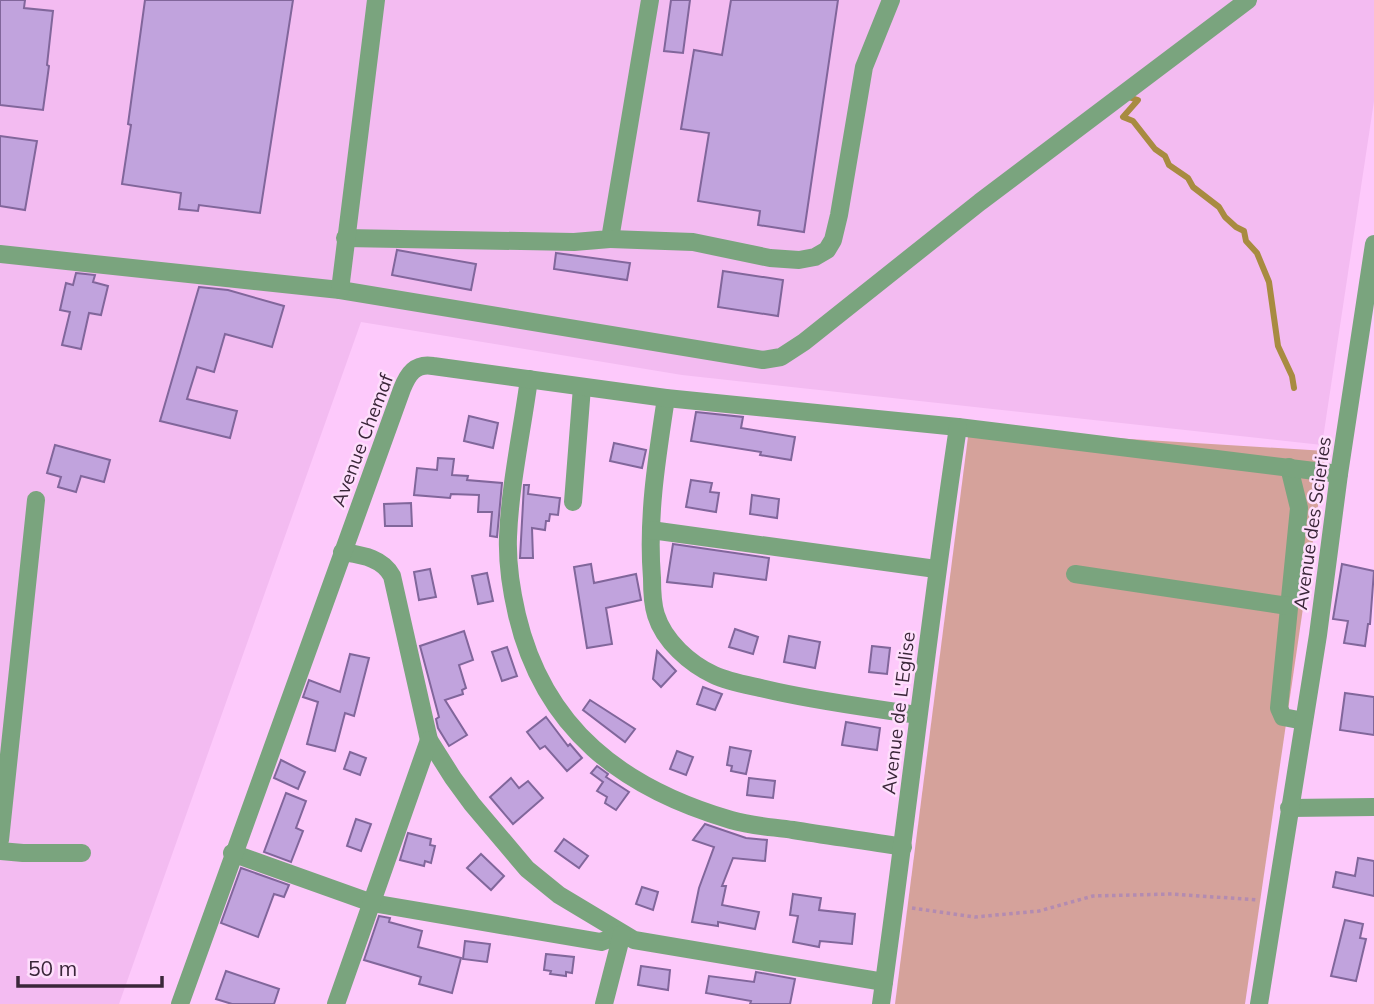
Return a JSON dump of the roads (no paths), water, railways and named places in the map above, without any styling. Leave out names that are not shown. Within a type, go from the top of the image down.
[{"type":"street","points":[[341,290],[345,238],[376,0]]},
{"type":"street","points":[[610,239],[650,0]]},
{"type":"street","points":[[345,238],[693,242],[770,258],[799,260],[816,257],[827,250],[833,240],[864,67],[891,0]]},
{"type":"street","points":[[0,254],[341,290],[763,360],[781,357],[804,342],[980,202],[1248,0]]},
{"type":"street","name":"Avenue des Scieries","points":[[1259,1004],[1318,635],[1339,474],[1367,336],[1374,244]]},
{"type":"street","name":"Avenue Chemaf","points":[[180,1004],[342,552],[402,389],[413,369],[426,365],[666,398],[958,427],[1339,474]]},
{"type":"street","points":[[529,379],[508,537],[509,582],[530,657],[564,719],[591,748],[620,771],[660,793],[700,810],[747,823],[903,846]]},
{"type":"street","points":[[573,502],[582,387]]},
{"type":"street","points":[[666,398],[650,530],[650,554],[655,614],[674,645],[700,668],[715,676],[788,694],[917,715]]},
{"type":"street","name":"Avenue de L'Eglise","points":[[881,1004],[896,905],[936,569],[958,427]]},
{"type":"street","points":[[1289,467],[1299,508],[1279,708],[1283,717],[1304,722]]},
{"type":"street","points":[[0,840],[36,500]]},
{"type":"street","points":[[650,530],[936,569]]},
{"type":"street","points":[[342,552],[375,560],[388,569],[392,576],[429,740],[466,796],[527,869],[559,895],[622,934],[648,944],[884,982]]},
{"type":"street","points":[[1075,574],[1289,606]]},
{"type":"street","points":[[336,1004],[429,740]]},
{"type":"street","points":[[1289,808],[1374,807]]},
{"type":"street","points":[[0,851],[82,853]]},
{"type":"street","points":[[232,853],[372,903],[601,942],[622,934]]},
{"type":"street","points":[[604,1004],[622,934]]},
{"type":"waterway","points":[[1128,97],[1138,100],[1123,117],[1133,121],[1155,149],[1165,156],[1169,165],[1188,178],[1193,187],[1219,207],[1236,227],[1244,231],[1246,241],[1257,253],[1269,282],[1278,346],[1292,376],[1294,388]]}]
